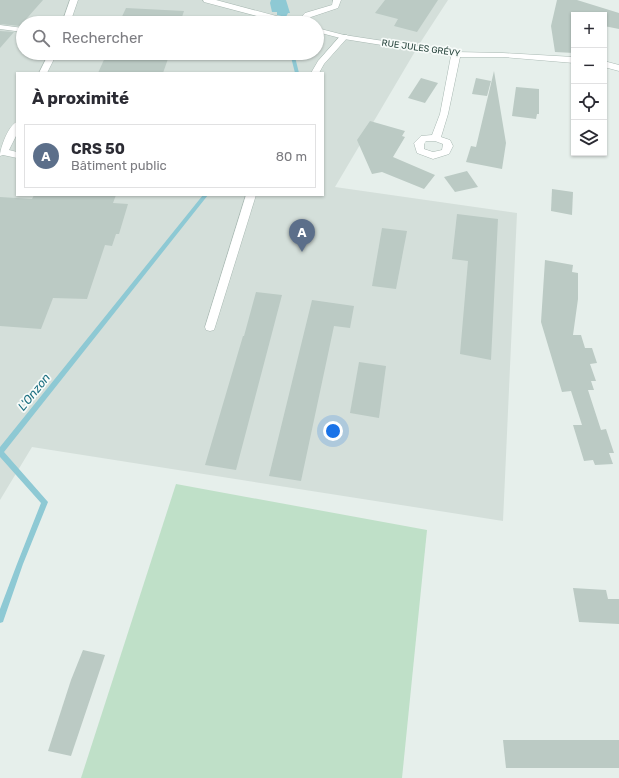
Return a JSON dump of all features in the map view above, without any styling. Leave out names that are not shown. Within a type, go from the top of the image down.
[{"type":"street","points":[[70,16],[74,0]]},
{"type":"street","points":[[207,0],[266,16]]},
{"type":"street","points":[[0,27],[16,29]]},
{"type":"street","name":"RUE JULES GRÉVY","points":[[324,32],[344,37],[456,54],[503,55],[571,60]]},
{"type":"street","points":[[436,138],[444,114],[456,54]]},
{"type":"street","points":[[44,72],[50,60]]},
{"type":"street","points":[[607,65],[619,68]]},
{"type":"street","points":[[16,127],[2,153],[16,155]]},
{"type":"lane","points":[[307,16],[335,6],[337,0]]},
{"type":"lane","points":[[324,60],[344,37]]},
{"type":"lane","points":[[316,72],[324,60]]},
{"type":"lane","points":[[210,327],[251,196]]},
{"type":"shaded area","points":[[0,0],[448,0],[420,43],[335,187],[517,213],[503,521],[32,447],[0,500]]},
{"type":"green space","points":[[176,484],[427,530],[402,778],[81,778]]},
{"type":"water","points":[[271,0],[286,0],[290,13],[288,13],[286,16],[277,15],[277,12],[272,12],[270,3]]},
{"type":"building","points":[[0,0],[43,0],[29,16],[16,16],[16,26],[0,24]]},
{"type":"building","points":[[385,0],[438,0],[417,32],[394,26],[398,19],[375,13]]},
{"type":"building","points":[[557,0],[577,0],[619,13],[619,29],[607,27],[607,12],[571,12],[571,53],[555,52],[551,26]]},
{"type":"building","points":[[126,8],[184,11],[182,16],[122,16]]},
{"type":"building","points":[[0,31],[14,32],[0,48]]},
{"type":"building","points":[[104,60],[168,60],[163,72],[98,72]]},
{"type":"building","points":[[494,71],[506,143],[502,169],[466,162],[471,146],[476,147]]},
{"type":"building","points":[[421,78],[438,83],[425,103],[408,98]]},
{"type":"building","points":[[476,78],[491,81],[487,96],[472,94]]},
{"type":"building","points":[[516,87],[539,89],[539,114],[537,114],[536,119],[512,116]]},
{"type":"building","points":[[370,121],[405,131],[402,136],[405,137],[393,157],[435,175],[424,189],[382,172],[372,174],[357,140]]},
{"type":"building","points":[[467,171],[478,187],[455,192],[444,177]]},
{"type":"building","points":[[552,189],[573,192],[572,215],[551,211]]},
{"type":"building","points":[[34,196],[116,196],[113,203],[128,204],[119,234],[116,234],[112,246],[105,245],[87,299],[53,298],[41,329],[0,326],[0,197],[32,199]]},
{"type":"building","points":[[457,214],[498,219],[491,360],[460,354],[468,261],[452,259]]},
{"type":"building","points":[[382,228],[407,231],[396,289],[372,286]]},
{"type":"building","points":[[545,260],[573,265],[572,272],[578,273],[578,299],[573,335],[581,335],[585,348],[592,348],[597,363],[590,364],[596,381],[591,381],[594,390],[588,390],[601,430],[606,429],[614,453],[609,453],[613,464],[595,465],[593,460],[584,461],[573,425],[582,425],[571,391],[562,392],[541,322]]},
{"type":"building","points":[[256,292],[282,295],[236,470],[205,465],[244,336]]},
{"type":"building","points":[[312,300],[354,306],[350,328],[334,326],[301,481],[269,476]]},
{"type":"building","points":[[359,362],[386,366],[379,418],[350,413]]},
{"type":"building","points":[[573,588],[606,590],[608,599],[619,599],[619,624],[579,622]]},
{"type":"building","points":[[83,650],[105,655],[71,756],[48,751],[71,680]]},
{"type":"building","points":[[503,740],[619,740],[619,768],[506,768]]},
{"type":"waterway","name":"L'Onzon","points":[[294,60],[297,72]]},
{"type":"waterway","name":"L'Onzon","points":[[0,619],[45,502],[0,452],[205,196]]},
{"type":"place","name":"CRS 50","points":[[302,252]]}]
